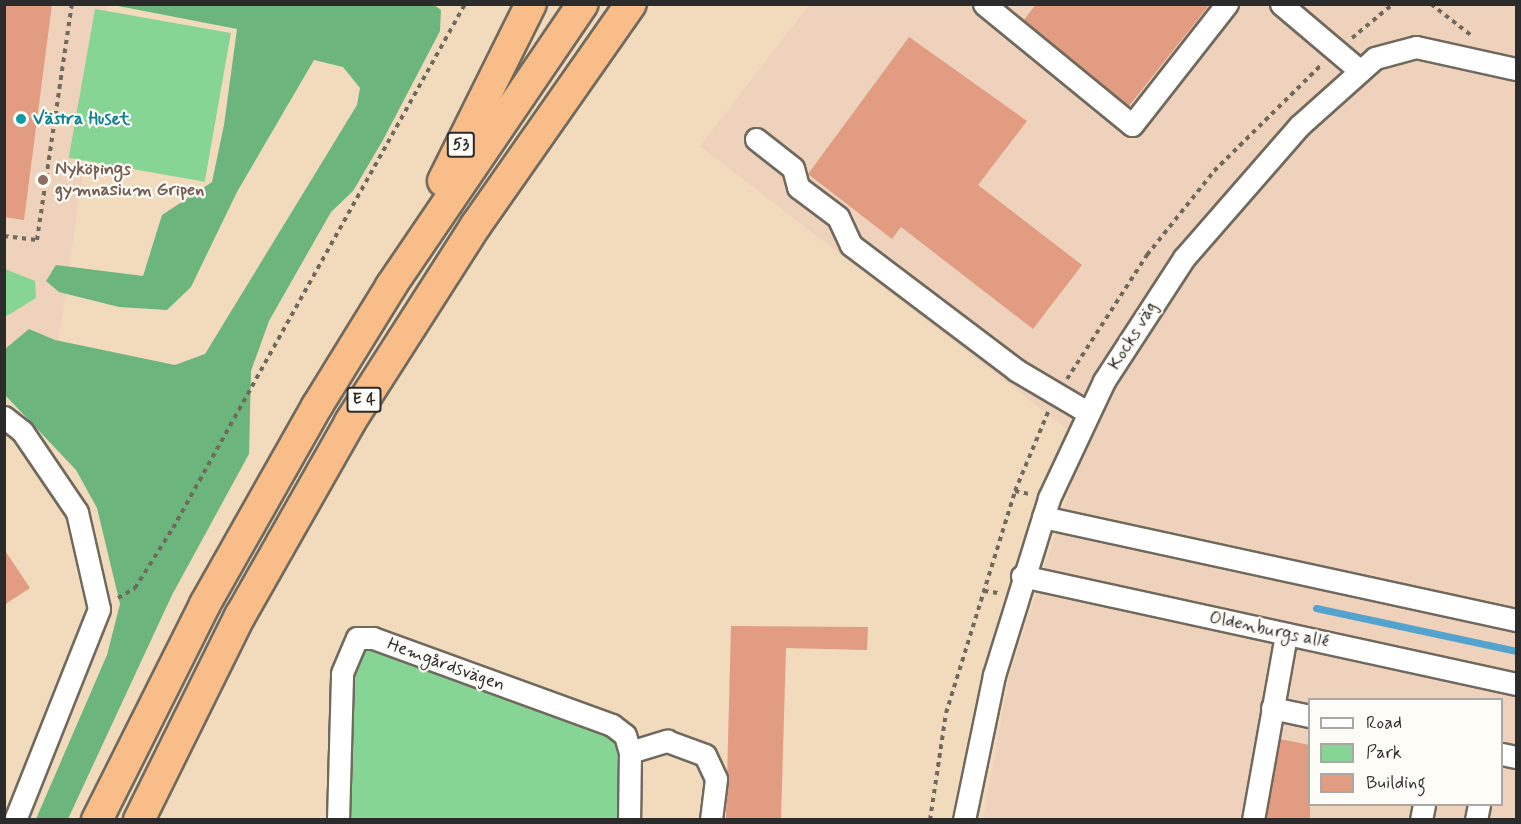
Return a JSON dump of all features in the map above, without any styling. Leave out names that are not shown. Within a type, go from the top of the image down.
[{"type":"highway","name":"53","points":[[391,286],[531,4]]},
{"type":"highway","name":"E 4","points":[[98,819],[216,584],[391,286],[583,4]]},
{"type":"highway","name":"E 4","points":[[139,819],[240,616],[345,431],[476,225],[630,4]]},
{"type":"street","points":[[984,4],[1132,125],[1227,4]]},
{"type":"street","points":[[1281,4],[1358,69]]},
{"type":"street","name":"Kocks väg","points":[[964,819],[994,675],[1043,517],[1087,412],[1184,258],[1245,185],[1358,69],[1392,51],[1416,47],[1516,69]]},
{"type":"street","points":[[756,139],[793,168],[798,187],[838,217],[851,246],[1016,370],[1087,412]]},
{"type":"street","points":[[4,417],[22,431],[77,512],[99,609],[15,819]]},
{"type":"street","points":[[1043,517],[1516,620]]},
{"type":"street","name":"Oldenburgs allé","points":[[1023,576],[1516,684]]},
{"type":"street","points":[[1253,819],[1286,634]]},
{"type":"street","name":"Hemgårdsvägen","points":[[338,819],[342,673],[357,638],[384,642],[612,725],[625,735],[630,752]]},
{"type":"street","points":[[1272,708],[1308,716]]},
{"type":"street","points":[[629,819],[630,752],[667,741],[705,755],[716,779],[711,819]]},
{"type":"path","points":[[4,236],[37,240],[72,4]]},
{"type":"path","points":[[99,609],[135,588],[173,528],[465,4]]},
{"type":"path","points":[[1431,4],[1446,22],[1484,40]]},
{"type":"shaded area","name":"Nyköpings gymnasium Gripen","points":[[5,5],[108,5],[55,363],[5,356]]},
{"type":"shaded area","points":[[809,5],[1516,5],[1516,819],[983,819],[1009,678],[1085,443],[700,146]]},
{"type":"green space","points":[[113,5],[434,5],[441,10],[440,31],[383,140],[353,191],[331,212],[269,321],[251,371],[249,454],[172,595],[68,819],[36,819],[107,655],[120,604],[97,508],[76,470],[5,395],[5,349],[29,329],[55,340],[175,365],[205,354],[357,105],[360,88],[343,67],[314,60],[237,192],[191,287],[167,310],[119,307],[59,292],[46,281],[56,265],[143,276],[162,215],[212,182],[224,125],[237,29]]},
{"type":"green space","points":[[95,9],[231,33],[205,182],[69,158]]},
{"type":"green space","points":[[5,269],[35,281],[36,298],[5,317]]},
{"type":"green space","points":[[364,641],[608,729],[623,745],[622,819],[341,820],[343,703]]},
{"type":"building","name":"Västra Huset","points":[[4,4],[52,4],[24,220],[4,217]]},
{"type":"building","points":[[1036,4],[1210,4],[1129,106],[1024,20]]},
{"type":"building","points":[[909,37],[1027,121],[978,185],[1082,265],[1033,329],[901,227],[892,239],[808,174]]},
{"type":"building","points":[[4,549],[30,588],[4,605]]},
{"type":"building","points":[[731,626],[868,627],[867,650],[786,648],[781,819],[726,819]]},
{"type":"building","points":[[1280,739],[1308,745],[1310,819],[1266,819]]},
{"type":"waterway","points":[[1316,608],[1516,651]]},
{"type":"place","name":"Västra Huset","points":[[21,119]]},
{"type":"place","name":"Nyköpings gymnasium Gripen","points":[[43,180]]}]
